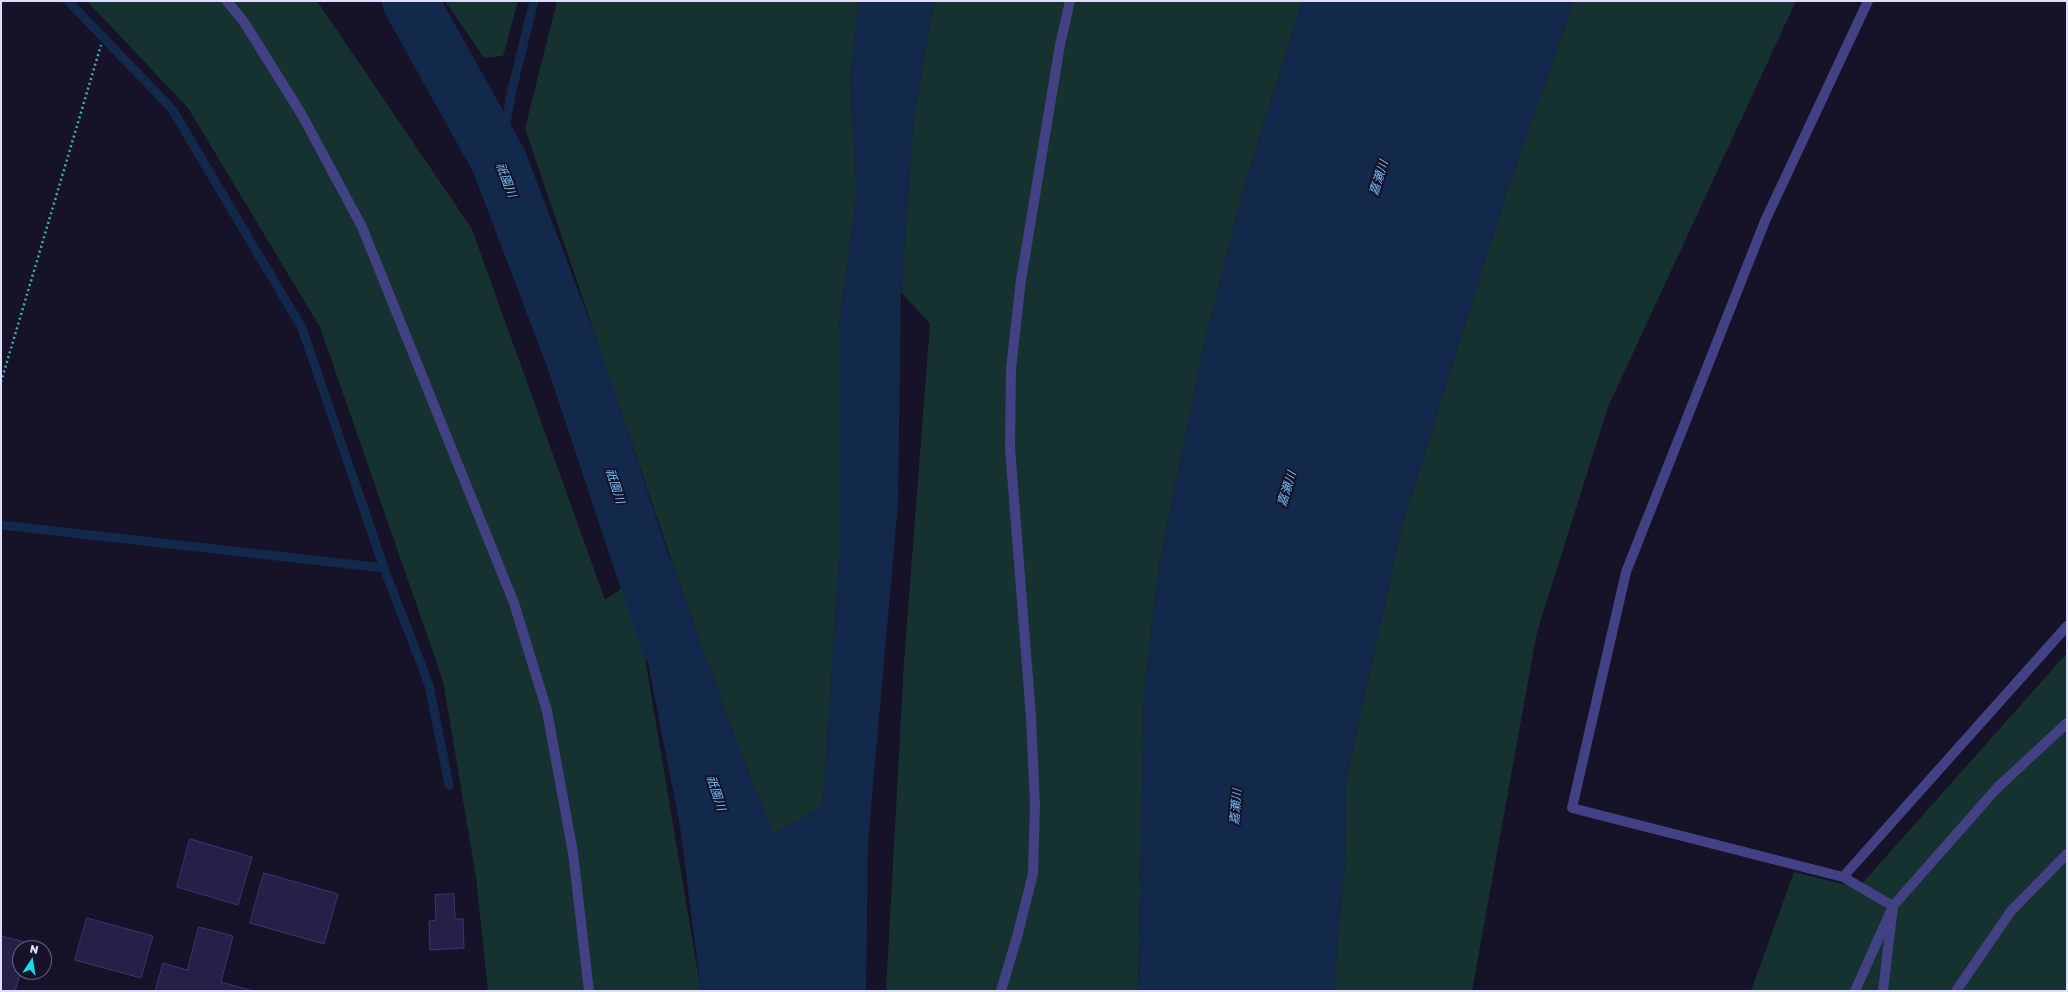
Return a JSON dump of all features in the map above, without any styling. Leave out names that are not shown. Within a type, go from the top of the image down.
[{"type":"street","points":[[227,1],[244,22],[302,115],[362,227],[514,603],[547,711],[573,853],[589,991]]},
{"type":"street","points":[[1001,991],[1033,874],[1035,805],[1031,717],[1010,448],[1011,369],[1022,272],[1060,45],[1070,1]]},
{"type":"street","points":[[1868,1],[1765,221],[1626,572],[1572,808],[1843,877],[1894,906]]},
{"type":"street","points":[[1843,877],[2067,626]]},
{"type":"street","points":[[1855,991],[1894,906],[1997,788],[2067,723]]},
{"type":"street","points":[[1956,991],[2010,911],[2067,854]]},
{"type":"street","points":[[1883,991],[1894,906]]},
{"type":"path","points":[[1,382],[101,45]]},
{"type":"green space","points":[[87,1],[317,1],[472,229],[605,600],[632,581],[701,991],[488,991],[476,877],[443,681],[320,327],[188,108]]},
{"type":"green space","points":[[445,1],[518,1],[503,56],[484,58]]},
{"type":"green space","points":[[557,1],[859,1],[850,79],[857,195],[839,324],[839,559],[823,806],[773,834],[730,725],[671,559],[525,128]]},
{"type":"green space","points":[[934,1],[1304,1],[1299,12],[1246,180],[1201,358],[1159,566],[1144,694],[1138,991],[886,991],[904,662],[930,324],[901,292],[914,115]]},
{"type":"green space","points":[[1574,1],[1796,1],[1608,407],[1537,632],[1472,991],[1333,991],[1345,863],[1346,780],[1402,525],[1506,194]]},
{"type":"green space","points":[[2067,653],[2067,991],[1751,991],[1794,872],[1858,888]]},
{"type":"water","points":[[859,1],[934,1],[914,115],[901,292],[898,504],[868,841],[866,991],[701,991],[680,826],[632,581],[671,559],[730,725],[773,834],[823,806],[839,559],[839,324],[857,195],[850,79]]},
{"type":"water","name":"嘉瀬川","points":[[1304,1],[1574,1],[1506,194],[1402,525],[1346,780],[1345,863],[1333,991],[1138,991],[1144,694],[1159,566],[1201,358],[1246,180],[1299,12]]},
{"type":"building","points":[[190,839],[252,857],[238,905],[177,887]]},
{"type":"building","points":[[264,873],[338,894],[324,944],[250,923]]},
{"type":"building","points":[[454,894],[455,919],[463,919],[464,948],[430,950],[429,921],[436,920],[435,895]]},
{"type":"building","points":[[87,918],[153,936],[141,978],[75,960]]},
{"type":"building","points":[[199,927],[233,936],[221,982],[253,991],[155,991],[163,963],[187,970]]},
{"type":"building","points":[[1,936],[17,940],[12,940],[12,980],[18,980],[15,991],[1,991]]},
{"type":"waterway","points":[[68,1],[172,109],[302,328],[384,568],[429,685],[449,785]]},
{"type":"waterway","name":"祇園川","points":[[410,1],[499,161],[573,356],[669,645]]},
{"type":"waterway","points":[[499,161],[512,90],[534,1]]},
{"type":"waterway","points":[[1,525],[384,568]]}]
